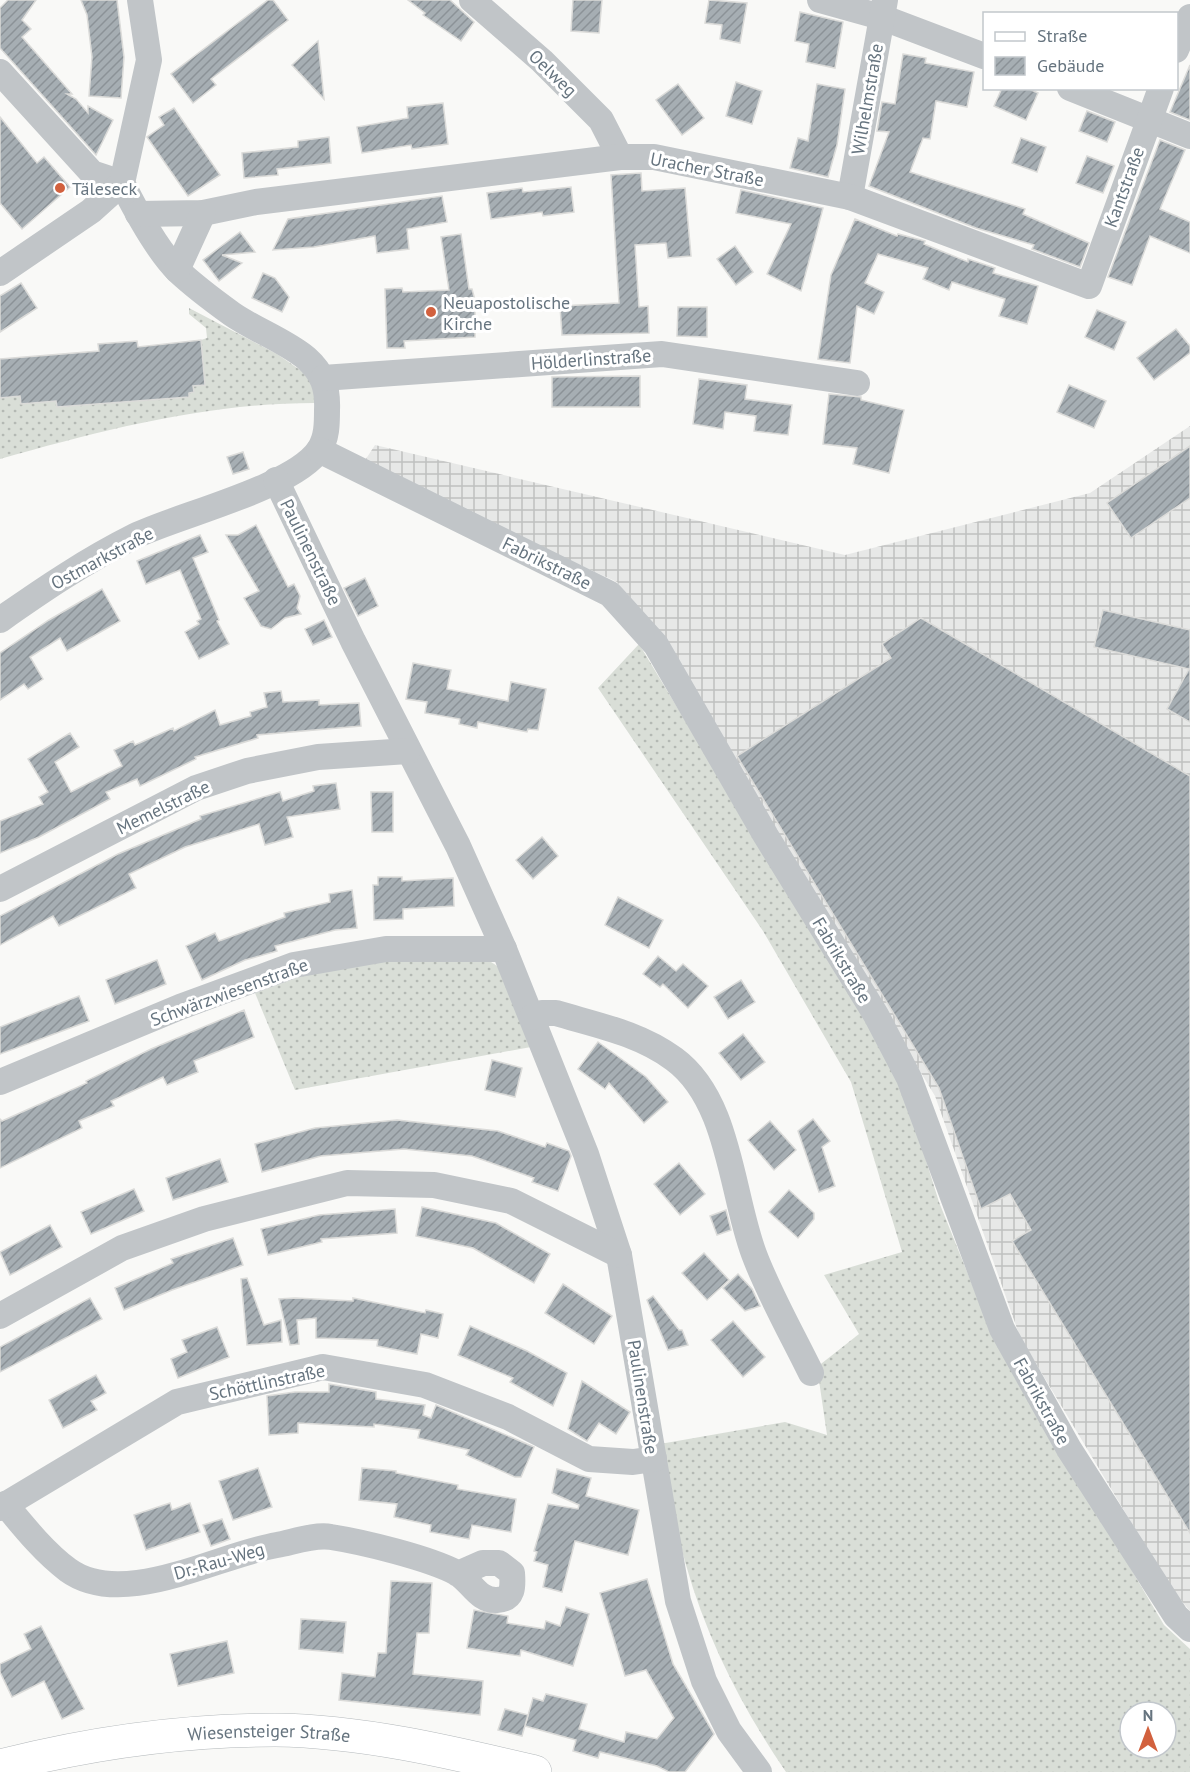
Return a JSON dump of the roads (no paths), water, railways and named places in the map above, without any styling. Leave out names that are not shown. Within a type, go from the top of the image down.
[{"type":"main road","name":"Wiesensteiger Straße","points":[[0,1766],[102,1743],[172,1734],[276,1730],[429,1747],[535,1772]]},
{"type":"street","points":[[0,273],[91,211],[122,183],[149,60],[140,0]]},
{"type":"street","name":"Oelweg","points":[[472,0],[542,61],[601,120],[620,157]]},
{"type":"street","points":[[820,0],[883,9],[983,56]]},
{"type":"street","name":"Wilhelmstraße","points":[[850,197],[883,9]]},
{"type":"street","points":[[1178,45],[1190,17]]},
{"type":"street","points":[[0,72],[92,173],[122,183],[138,214],[177,270],[232,314],[306,358],[323,378],[327,394],[326,432],[319,450]]},
{"type":"street","points":[[1075,90],[1190,136]]},
{"type":"street","name":"Kantstraße","points":[[1089,286],[1160,90]]},
{"type":"street","name":"Uracher Straße","points":[[138,214],[203,213],[256,202],[620,157],[654,157],[850,197],[1089,286]]},
{"type":"street","points":[[177,270],[203,213]]},
{"type":"street","name":"Uracher Straße","points":[[153,235],[173,229],[203,213]]},
{"type":"street","name":"Hölderlinstraße","points":[[323,378],[662,354],[857,383]]},
{"type":"street","name":"Paulinenstraße","points":[[319,450],[301,466],[276,480],[408,751],[458,846],[504,949],[586,1154],[619,1255],[678,1601],[704,1681],[729,1731],[759,1772]]},
{"type":"street","name":"Fabrikstraße","points":[[319,450],[610,594],[656,645],[766,836],[876,1015],[909,1078],[1002,1329],[1069,1449],[1176,1616],[1190,1629]]},
{"type":"street","name":"Ostmarkstraße","points":[[0,620],[61,576],[137,535],[276,480]]},
{"type":"street","name":"Memelstraße","points":[[0,889],[196,788],[246,771],[318,757],[408,751]]},
{"type":"street","name":"Schwärzwiesenstraße","points":[[0,1082],[180,1007],[294,965],[386,949],[504,949]]},
{"type":"street","points":[[532,1017],[542,1013],[556,1013],[645,1040],[676,1060],[701,1088],[715,1115],[754,1254],[811,1373]]},
{"type":"street","points":[[0,1316],[122,1248],[204,1219],[347,1183],[434,1185],[511,1201],[619,1255]]},
{"type":"street","name":"Schöttlinstraße","points":[[2,1506],[177,1402],[323,1367],[425,1386],[508,1417],[590,1459],[633,1462],[654,1459]]},
{"type":"street","name":"Dr.-Rau-Weg","points":[[2,1506],[69,1570],[97,1584],[142,1584],[251,1549],[328,1536],[406,1555],[458,1574]]},
{"type":"place","name":"Täleseck","points":[[60,188]]},
{"type":"place","name":"Neuapostolische Kirche","points":[[431,312]]}]
